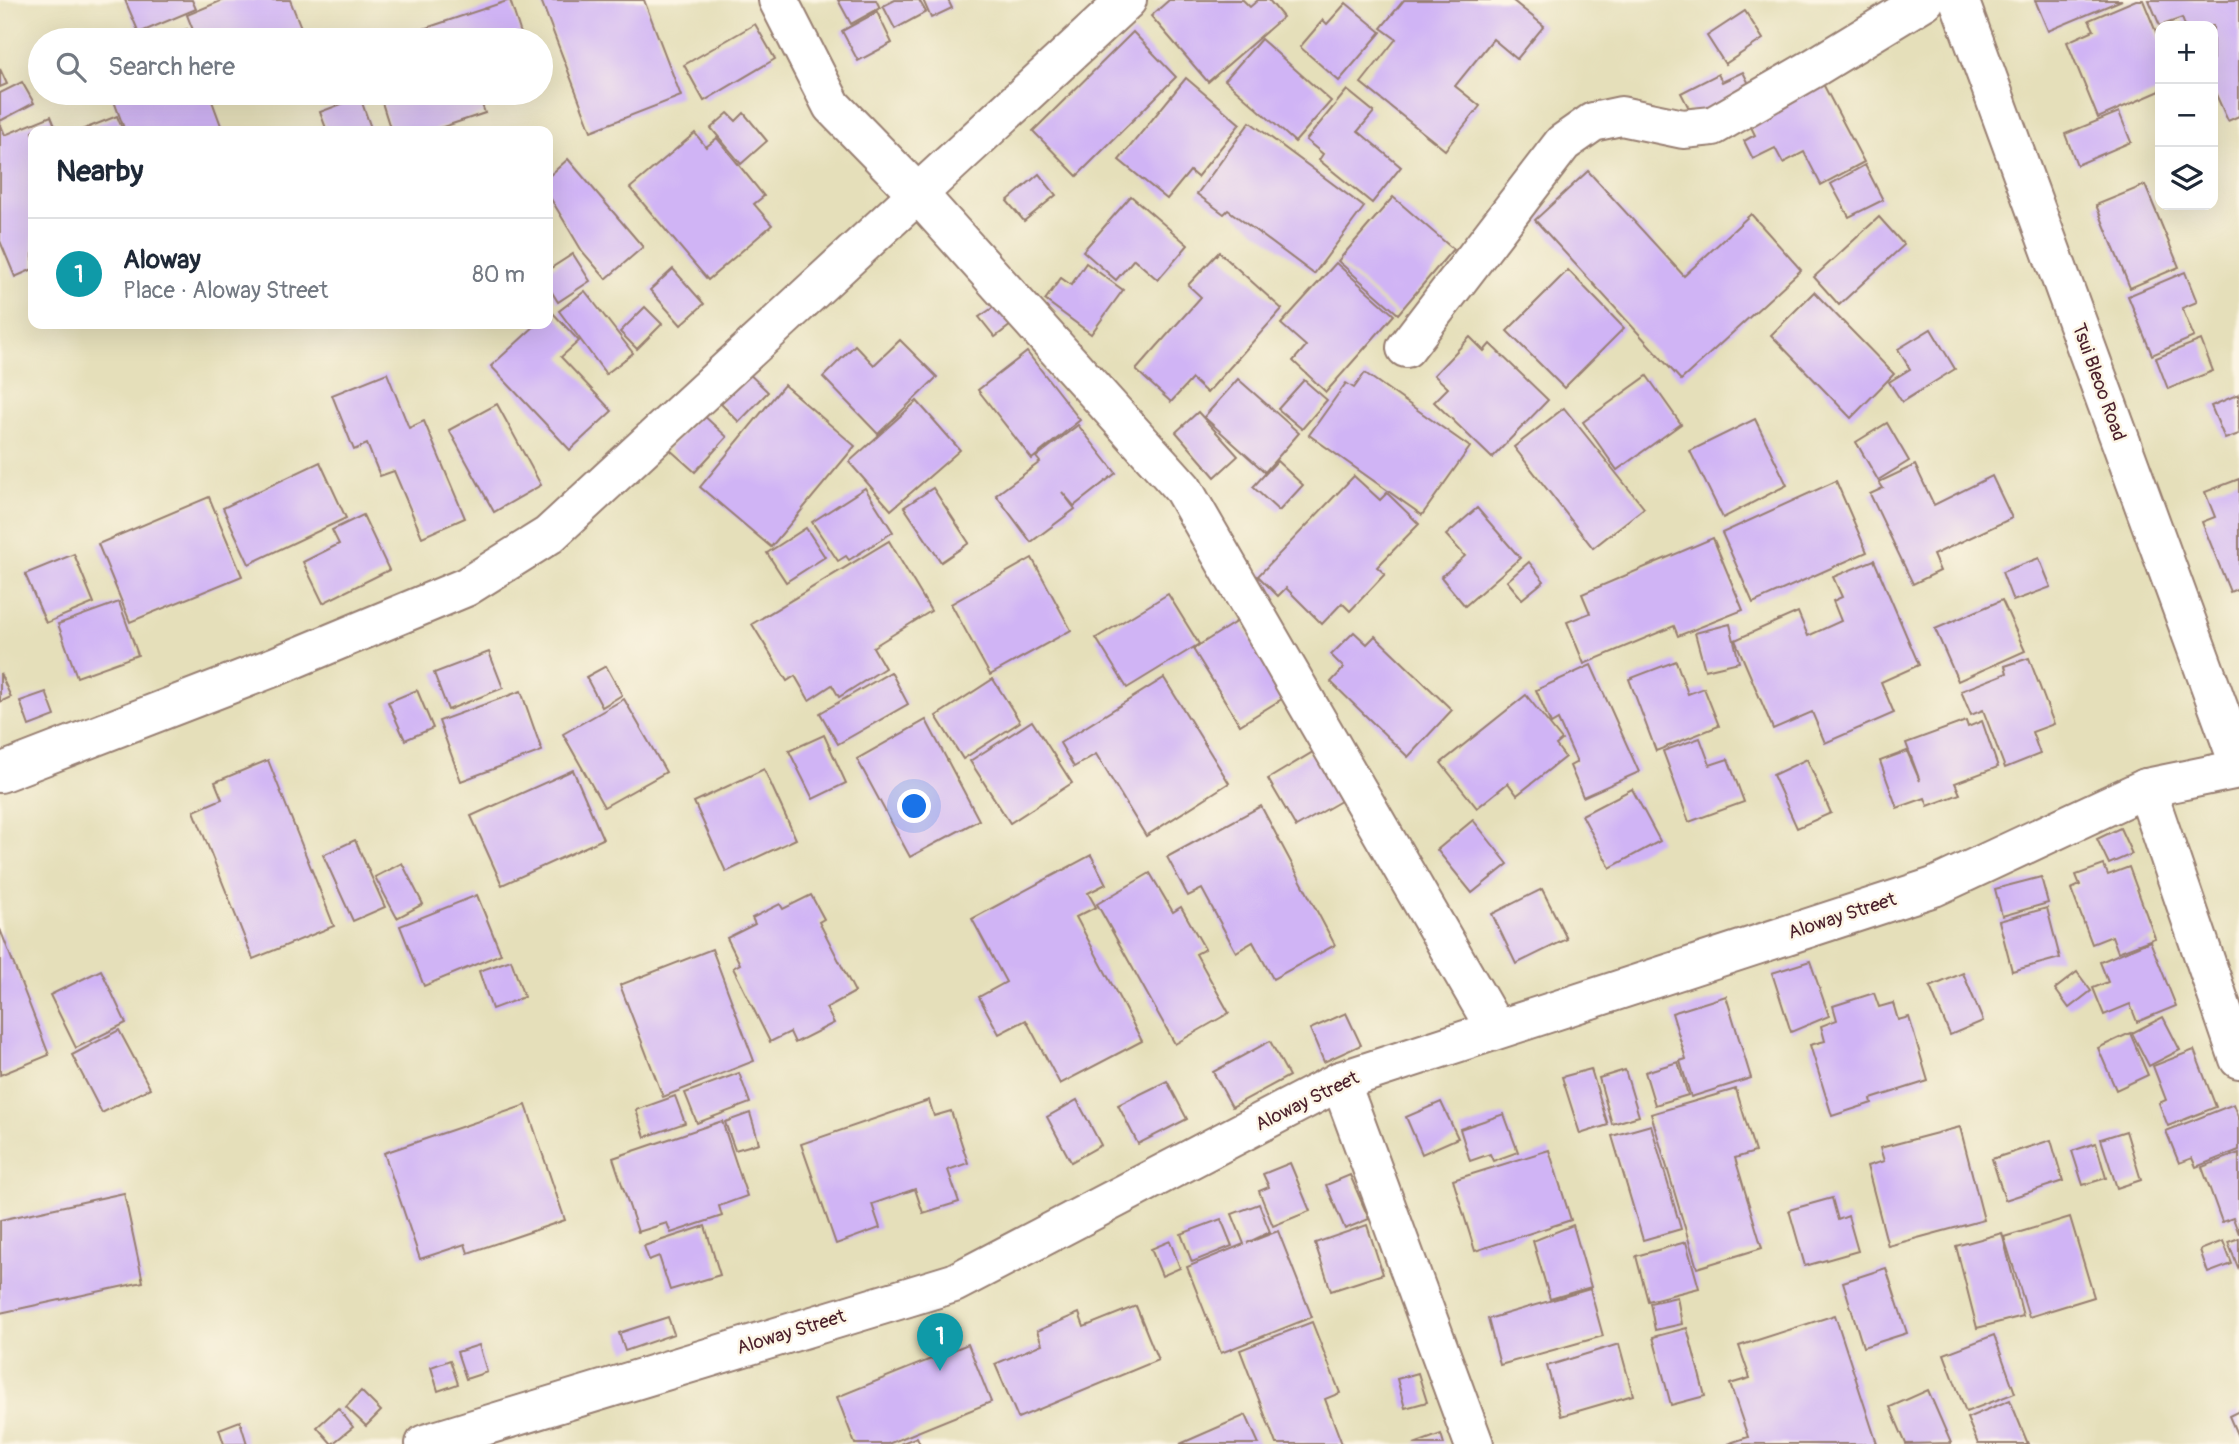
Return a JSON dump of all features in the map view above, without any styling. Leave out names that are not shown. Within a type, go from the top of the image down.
[{"type":"street","points":[[778,0],[832,106],[917,193],[1183,489],[1495,1028]]},
{"type":"street","points":[[0,773],[274,667],[466,587],[549,535],[1127,0]]},
{"type":"street","points":[[1406,348],[1563,144],[1593,122],[1621,116],[1683,129],[1713,126],[1925,0]]},
{"type":"street","name":"Tsui Bleoo Road","points":[[1959,0],[2239,767]]},
{"type":"street","name":"Aloway Street","points":[[425,1444],[488,1434],[954,1283],[1340,1081],[1495,1028],[1934,887],[2146,788],[2239,767]]},
{"type":"street","points":[[2146,788],[2239,1059]]},
{"type":"street","points":[[1340,1081],[1474,1444]]},
{"type":"building","points":[[125,0],[192,0],[196,9],[151,28],[137,28]]},
{"type":"building","points":[[223,0],[290,0],[301,28],[192,28],[187,15]]},
{"type":"building","points":[[510,0],[519,28],[426,28]]},
{"type":"building","points":[[541,0],[644,0],[681,96],[591,131]]},
{"type":"building","points":[[838,0],[876,0],[880,8],[851,24]]},
{"type":"building","points":[[895,0],[919,0],[926,12],[895,29],[883,6]]},
{"type":"building","points":[[923,0],[948,0],[952,8],[931,18]]},
{"type":"building","points":[[1169,0],[1243,0],[1250,7],[1258,0],[1269,0],[1283,17],[1208,82],[1151,16]]},
{"type":"building","points":[[1404,0],[1512,0],[1544,26],[1517,59],[1493,39],[1455,86],[1480,106],[1445,150],[1361,83],[1396,39],[1381,28]]},
{"type":"building","points":[[2035,0],[2122,0],[2048,31]]},
{"type":"building","points":[[2136,0],[2143,0],[2155,30],[2155,93],[2098,118],[2067,42],[2094,30],[2089,20]]},
{"type":"building","points":[[2149,0],[2239,0],[2239,116],[2228,121],[2218,99],[2218,21],[2183,21],[2182,18],[2158,21]]},
{"type":"building","points":[[1346,3],[1381,32],[1339,81],[1300,47],[1323,20],[1327,24]]},
{"type":"building","points":[[1745,11],[1763,39],[1725,64],[1707,36]]},
{"type":"building","points":[[877,12],[892,43],[858,61],[842,31]]},
{"type":"building","points":[[755,24],[775,59],[704,101],[684,65]]},
{"type":"building","points":[[1133,32],[1176,77],[1077,176],[1033,131]]},
{"type":"building","points":[[1261,39],[1331,101],[1295,142],[1225,80]]},
{"type":"building","points":[[0,69],[7,84],[0,87]]},
{"type":"building","points":[[1743,72],[1753,92],[1696,122],[1681,93],[1718,74],[1722,82]]},
{"type":"building","points":[[1186,78],[1240,124],[1197,177],[1190,171],[1167,199],[1119,160]]},
{"type":"building","points":[[22,82],[28,92],[28,105],[30,105],[0,121],[0,93]]},
{"type":"building","points":[[1822,82],[1864,162],[1821,185],[1804,152],[1783,163],[1775,148],[1753,159],[1744,141],[1755,135],[1748,121]]},
{"type":"building","points":[[1347,90],[1374,112],[1358,131],[1401,167],[1372,203],[1319,160],[1323,154],[1306,140]]},
{"type":"building","points":[[115,105],[213,105],[221,126],[123,126]]},
{"type":"building","points":[[339,105],[363,105],[370,126],[325,126],[320,112]]},
{"type":"building","points":[[383,105],[482,105],[485,113],[446,126],[389,126]]},
{"type":"building","points":[[2119,112],[2131,142],[2077,165],[2065,134]]},
{"type":"building","points":[[728,113],[736,121],[744,113],[767,141],[741,164],[711,128]]},
{"type":"building","points":[[51,116],[55,126],[28,126],[28,271],[15,277],[0,241],[0,123],[5,135]]},
{"type":"building","points":[[117,116],[121,126],[92,126]]},
{"type":"building","points":[[1250,122],[1364,207],[1314,274],[1228,210],[1224,214],[1197,194]]},
{"type":"building","points":[[695,133],[706,147],[717,138],[764,196],[754,204],[772,225],[708,280],[630,188]]},
{"type":"building","points":[[568,159],[643,247],[606,279],[582,251],[553,202],[553,172]]},
{"type":"building","points":[[1865,165],[1883,200],[1849,217],[1831,184]]},
{"type":"building","points":[[1588,171],[1684,276],[1751,214],[1801,270],[1681,380],[1535,220]]},
{"type":"building","points":[[1039,174],[1056,195],[1024,221],[1007,201]]},
{"type":"building","points":[[2145,185],[2179,267],[2130,288],[2096,205]]},
{"type":"building","points":[[1131,196],[1188,245],[1158,280],[1134,259],[1116,280],[1083,251]]},
{"type":"building","points":[[1393,197],[1453,249],[1398,314],[1338,261]]},
{"type":"building","points":[[1879,217],[1904,245],[1839,305],[1814,277]]},
{"type":"building","points":[[1219,252],[1282,309],[1207,393],[1192,379],[1171,402],[1136,370],[1201,297],[1188,285]]},
{"type":"building","points":[[573,254],[590,281],[558,302],[553,294],[553,267]]},
{"type":"building","points":[[1086,263],[1123,290],[1091,334],[1045,300],[1061,278],[1071,285]]},
{"type":"building","points":[[1336,263],[1394,315],[1326,392],[1293,361],[1306,346],[1281,324]]},
{"type":"building","points":[[673,269],[704,304],[681,325],[650,290]]},
{"type":"building","points":[[1568,270],[1624,328],[1564,388],[1507,331]]},
{"type":"building","points":[[2185,272],[2197,302],[2182,308],[2194,337],[2152,355],[2128,296]]},
{"type":"building","points":[[585,291],[633,353],[606,374],[559,311]]},
{"type":"building","points":[[1814,292],[1894,374],[1851,418],[1771,335]]},
{"type":"building","points":[[997,305],[1011,325],[995,337],[979,317]]},
{"type":"building","points":[[645,307],[662,324],[637,349],[620,332]]},
{"type":"building","points":[[553,313],[579,341],[561,357],[612,411],[570,450],[491,366],[532,329],[553,329]]},
{"type":"building","points":[[1931,329],[1955,369],[1902,402],[1889,382],[1910,369],[1898,349]]},
{"type":"building","points":[[1470,337],[1484,351],[1490,344],[1548,400],[1492,458],[1434,402],[1448,388],[1434,375]]},
{"type":"building","points":[[900,340],[937,377],[878,434],[823,377],[855,345],[874,365]]},
{"type":"building","points":[[2201,340],[2213,371],[2168,389],[2156,358]]},
{"type":"building","points":[[1027,352],[1080,420],[1032,459],[978,390]]},
{"type":"building","points":[[739,364],[768,392],[739,422],[710,393]]},
{"type":"building","points":[[387,373],[409,428],[424,421],[465,518],[422,537],[394,471],[380,476],[367,444],[354,450],[332,395]]},
{"type":"building","points":[[1365,373],[1470,447],[1422,515],[1309,435],[1346,383],[1354,388]]},
{"type":"building","points":[[1647,376],[1681,424],[1617,470],[1583,422]]},
{"type":"building","points":[[1238,379],[1299,433],[1265,472],[1204,417]]},
{"type":"building","points":[[1304,380],[1327,400],[1302,429],[1278,409]]},
{"type":"building","points":[[784,385],[855,446],[771,547],[700,487]]},
{"type":"building","points":[[2239,394],[2239,434],[2225,439],[2211,406]]},
{"type":"building","points":[[917,401],[960,450],[891,510],[849,462]]},
{"type":"building","points":[[497,404],[541,485],[494,512],[449,430]]},
{"type":"building","points":[[1564,408],[1644,508],[1593,548],[1514,447]]},
{"type":"building","points":[[1198,412],[1238,456],[1215,477],[1176,432]]},
{"type":"building","points":[[701,413],[727,437],[695,472],[669,449]]},
{"type":"building","points":[[1755,419],[1787,485],[1723,518],[1690,451]]},
{"type":"building","points":[[1887,423],[1909,461],[1878,480],[1856,442]]},
{"type":"building","points":[[1078,425],[1116,473],[1074,506],[1062,492],[1075,509],[1031,542],[996,495],[1040,462],[1036,457]]},
{"type":"building","points":[[1277,461],[1303,485],[1279,511],[1253,487]]},
{"type":"building","points":[[320,462],[346,518],[249,564],[223,508]]},
{"type":"building","points":[[1915,465],[1934,505],[1992,476],[2012,518],[1933,555],[1940,571],[1913,584],[1870,494],[1883,488],[1879,482]]},
{"type":"building","points":[[1354,476],[1380,500],[1387,493],[1419,524],[1377,567],[1385,574],[1350,611],[1342,603],[1322,624],[1286,588],[1278,596],[1258,576]]},
{"type":"building","points":[[2239,479],[2239,588],[2230,592],[2202,522],[2215,517],[2205,492]]},
{"type":"building","points":[[1836,481],[1867,552],[1753,603],[1722,533]]},
{"type":"building","points":[[865,488],[893,532],[849,560],[846,556],[838,561],[812,522]]},
{"type":"building","points":[[933,488],[969,543],[941,562],[904,507]]},
{"type":"building","points":[[209,497],[242,576],[130,622],[98,544]]},
{"type":"building","points":[[1477,508],[1520,558],[1465,606],[1441,577],[1465,556],[1446,535]]},
{"type":"building","points":[[363,515],[389,570],[323,603],[303,562],[339,544],[332,530]]},
{"type":"building","points":[[806,528],[825,557],[786,582],[767,553]]},
{"type":"building","points":[[1713,538],[1743,610],[1678,636],[1674,626],[1584,664],[1567,622],[1590,613],[1582,594]]},
{"type":"building","points":[[889,541],[931,611],[873,647],[885,668],[839,697],[832,685],[809,700],[795,676],[787,681],[752,624]]},
{"type":"building","points":[[74,554],[94,603],[46,623],[25,574]]},
{"type":"building","points":[[1032,558],[1071,630],[990,675],[951,604]]},
{"type":"building","points":[[2039,558],[2051,587],[2013,601],[2002,572]]},
{"type":"building","points":[[1874,560],[1919,665],[1881,682],[1894,713],[1825,743],[1812,712],[1773,729],[1735,640],[1798,612],[1808,636],[1841,621],[1833,601],[1842,597],[1833,577]]},
{"type":"building","points":[[1529,562],[1544,581],[1522,599],[1507,581]]},
{"type":"building","points":[[1168,594],[1199,644],[1127,688],[1096,638]]},
{"type":"building","points":[[2002,600],[2025,651],[1958,681],[1935,629]]},
{"type":"building","points":[[119,602],[138,655],[77,677],[58,624]]},
{"type":"building","points":[[1239,620],[1285,697],[1240,725],[1193,649]]},
{"type":"building","points":[[1730,624],[1739,662],[1705,670],[1695,633]]},
{"type":"building","points":[[1354,632],[1367,644],[1375,636],[1452,710],[1408,757],[1331,682],[1344,668],[1331,655]]},
{"type":"building","points":[[489,652],[503,688],[448,710],[434,673]]},
{"type":"building","points":[[2029,658],[2054,724],[2032,732],[2040,754],[2005,768],[1983,710],[1971,715],[1961,691],[2007,673],[2005,666]]},
{"type":"building","points":[[1676,661],[1688,694],[1704,688],[1719,726],[1656,751],[1629,679]]},
{"type":"building","points":[[1591,665],[1639,772],[1583,797],[1570,766],[1577,762],[1558,720],[1551,724],[1536,690]]},
{"type":"building","points":[[606,666],[622,695],[602,707],[586,677]]},
{"type":"building","points":[[891,672],[908,704],[838,744],[820,713]]},
{"type":"building","points":[[0,673],[11,697],[0,702]]},
{"type":"building","points":[[1164,678],[1229,783],[1146,836],[1096,754],[1074,767],[1060,743]]},
{"type":"building","points":[[993,679],[1020,722],[963,759],[936,716]]},
{"type":"building","points":[[417,690],[433,728],[405,740],[388,702]]},
{"type":"building","points":[[521,691],[542,751],[461,781],[439,721]]},
{"type":"building","points":[[46,692],[55,716],[29,726],[20,701]]},
{"type":"building","points":[[1526,695],[1562,740],[1556,745],[1565,757],[1517,795],[1508,783],[1477,808],[1441,763]]},
{"type":"building","points":[[624,699],[666,772],[604,807],[563,734]]},
{"type":"building","points":[[926,720],[979,820],[910,857],[857,759]]},
{"type":"building","points":[[1032,721],[1072,783],[1010,823],[970,761]]},
{"type":"building","points":[[1966,721],[1968,727],[1982,721],[1998,767],[1955,783],[1960,794],[1928,806],[1925,798],[1897,808],[1880,761],[1907,751],[1920,781],[1906,743]]},
{"type":"building","points":[[824,735],[846,783],[813,799],[789,751]]},
{"type":"building","points":[[1700,738],[1710,765],[1728,759],[1744,802],[1689,822],[1663,751]]},
{"type":"building","points":[[1313,752],[1341,801],[1296,827],[1268,779]]},
{"type":"building","points":[[1807,759],[1831,813],[1797,828],[1773,775]]},
{"type":"building","points":[[268,760],[334,926],[253,959],[194,811],[222,799],[215,782]]},
{"type":"building","points":[[764,769],[796,839],[726,872],[694,802]]},
{"type":"building","points":[[573,770],[603,839],[502,885],[471,816]]},
{"type":"building","points":[[1632,789],[1660,841],[1610,868],[1582,815]]},
{"type":"building","points":[[1261,806],[1335,945],[1273,979],[1253,942],[1236,952],[1202,889],[1188,896],[1167,857]]},
{"type":"building","points":[[1473,820],[1508,864],[1472,893],[1437,850]]},
{"type":"building","points":[[2120,828],[2132,854],[2109,864],[2097,839]]},
{"type":"building","points":[[355,840],[385,907],[353,921],[323,855]]},
{"type":"building","points":[[1091,855],[1106,884],[1088,893],[1096,907],[1076,917],[1142,1041],[1060,1084],[1026,1020],[999,1034],[979,997],[1006,982],[972,919]]},
{"type":"building","points":[[402,863],[423,904],[397,918],[375,877]]},
{"type":"building","points":[[2104,865],[2108,875],[2129,867],[2155,938],[2118,952],[2112,936],[2092,944],[2071,889],[2080,885],[2076,875]]},
{"type":"building","points":[[1150,873],[1173,912],[1181,907],[1205,949],[1196,954],[1229,1013],[1175,1044],[1097,904]]},
{"type":"building","points":[[2041,877],[2048,903],[2002,916],[1995,889]]},
{"type":"building","points":[[1542,889],[1567,939],[1516,964],[1492,914]]},
{"type":"building","points":[[477,895],[501,954],[424,986],[400,926]]},
{"type":"building","points":[[811,895],[824,919],[819,922],[855,992],[826,1008],[834,1023],[795,1043],[790,1032],[770,1042],[733,968],[740,964],[727,938],[755,924],[752,918],[780,904],[783,909]]},
{"type":"building","points":[[2047,908],[2060,958],[2012,971],[1999,921]]},
{"type":"building","points":[[0,929],[49,1055],[0,1075]]},
{"type":"building","points":[[2150,941],[2176,1006],[2137,1022],[2130,1004],[2104,1015],[2093,988],[2108,982],[2100,962]]},
{"type":"building","points":[[712,949],[754,1061],[663,1097],[620,985]]},
{"type":"building","points":[[511,960],[524,997],[492,1009],[479,971]]},
{"type":"building","points":[[1810,961],[1829,1016],[1791,1032],[1772,973]]},
{"type":"building","points":[[101,970],[126,1023],[76,1048],[50,995]]},
{"type":"building","points":[[2077,972],[2091,991],[2069,1008],[2055,989]]},
{"type":"building","points":[[1963,973],[1983,1021],[1950,1035],[1930,987]]},
{"type":"building","points":[[1874,993],[1879,1007],[1893,1003],[1898,1020],[1909,1017],[1928,1081],[1871,1099],[1872,1103],[1832,1116],[1810,1045],[1825,1041],[1821,1026],[1837,1020],[1833,1006]]},
{"type":"building","points":[[1726,996],[1751,1078],[1691,1097],[1680,1061],[1686,1059],[1672,1013]]},
{"type":"building","points":[[1346,1013],[1361,1045],[1324,1062],[1310,1029]]},
{"type":"building","points":[[2163,1017],[2180,1050],[2149,1066],[2132,1033]]},
{"type":"building","points":[[119,1030],[150,1088],[102,1113],[72,1055]]},
{"type":"building","points":[[2130,1033],[2148,1075],[2116,1090],[2098,1048]]},
{"type":"building","points":[[1270,1041],[1289,1076],[1232,1107],[1213,1072]]},
{"type":"building","points":[[2194,1050],[2216,1107],[2168,1126],[2159,1103],[2166,1100],[2153,1066]]},
{"type":"building","points":[[1678,1062],[1688,1095],[1655,1105],[1645,1072]]},
{"type":"building","points":[[1591,1069],[1608,1125],[1580,1134],[1562,1077]]},
{"type":"building","points":[[1625,1070],[1639,1116],[1612,1124],[1599,1078]]},
{"type":"building","points":[[739,1073],[750,1103],[697,1123],[685,1093]]},
{"type":"building","points":[[1167,1081],[1187,1119],[1138,1144],[1118,1105]]},
{"type":"building","points":[[1736,1089],[1755,1152],[1735,1158],[1762,1248],[1697,1268],[1651,1114]]},
{"type":"building","points":[[675,1096],[685,1123],[645,1137],[636,1110]]},
{"type":"building","points":[[929,1100],[934,1116],[951,1111],[968,1163],[948,1170],[959,1202],[923,1213],[915,1189],[872,1204],[880,1228],[836,1244],[801,1144]]},
{"type":"building","points":[[1077,1100],[1101,1145],[1071,1162],[1047,1117]]},
{"type":"building","points":[[1441,1102],[1458,1138],[1422,1154],[1406,1117]]},
{"type":"building","points":[[2234,1104],[2239,1117],[2239,1150],[2196,1167],[2192,1158],[2179,1163],[2166,1131]]},
{"type":"building","points":[[526,1105],[565,1220],[468,1253],[465,1244],[420,1259],[384,1153]]},
{"type":"building","points":[[750,1113],[759,1143],[735,1150],[725,1122]]},
{"type":"building","points":[[1504,1114],[1518,1152],[1493,1161],[1490,1154],[1470,1161],[1460,1129]]},
{"type":"building","points":[[722,1121],[747,1196],[719,1206],[722,1216],[671,1233],[667,1223],[638,1232],[613,1158]]},
{"type":"building","points":[[1651,1125],[1681,1229],[1643,1240],[1612,1136]]},
{"type":"building","points":[[1960,1127],[1984,1220],[1888,1246],[1867,1166],[1884,1161],[1880,1148]]},
{"type":"building","points":[[2126,1131],[2141,1180],[2117,1188],[2101,1139]]},
{"type":"building","points":[[2051,1140],[2063,1181],[2005,1200],[1992,1159]]},
{"type":"building","points":[[2096,1143],[2106,1178],[2083,1185],[2072,1151]]},
{"type":"building","points":[[1549,1150],[1571,1220],[1475,1251],[1453,1180]]},
{"type":"building","points":[[2239,1153],[2239,1234],[2233,1218],[2222,1222],[2202,1167]]},
{"type":"building","points":[[1290,1163],[1310,1211],[1273,1226],[1259,1191],[1269,1187],[1263,1174]]},
{"type":"building","points":[[1350,1175],[1369,1219],[1345,1229],[1326,1185]]},
{"type":"building","points":[[124,1193],[143,1282],[0,1313],[0,1220]]},
{"type":"building","points":[[1832,1198],[1838,1220],[1848,1216],[1858,1251],[1805,1266],[1789,1210]]},
{"type":"building","points":[[1259,1204],[1270,1232],[1247,1243],[1278,1231],[1312,1317],[1221,1353],[1187,1267],[1244,1244],[1232,1214]]},
{"type":"building","points":[[2070,1217],[2094,1297],[2029,1317],[2004,1237]]},
{"type":"building","points":[[1221,1219],[1232,1246],[1192,1262],[1181,1234]]},
{"type":"building","points":[[1367,1225],[1383,1274],[1331,1291],[1315,1243]]},
{"type":"building","points":[[1573,1225],[1591,1287],[1550,1299],[1533,1241]]},
{"type":"building","points":[[705,1226],[720,1275],[670,1290],[659,1256],[649,1260],[644,1246]]},
{"type":"building","points":[[2002,1233],[2023,1316],[1977,1328],[1956,1246]]},
{"type":"building","points":[[2239,1238],[2239,1270],[2228,1242]]},
{"type":"building","points":[[1170,1241],[1180,1268],[1162,1276],[1151,1249]]},
{"type":"building","points":[[2223,1241],[2232,1264],[2208,1273],[2200,1250]]},
{"type":"building","points":[[1686,1242],[1699,1288],[1648,1301],[1636,1256]]},
{"type":"building","points":[[1886,1268],[1907,1333],[1863,1347],[1843,1282]]},
{"type":"building","points":[[1590,1289],[1603,1336],[1500,1365],[1488,1319]]},
{"type":"building","points":[[1677,1297],[1682,1324],[1655,1330],[1650,1303]]},
{"type":"building","points":[[1136,1306],[1158,1360],[1018,1418],[995,1364],[1042,1344],[1037,1331],[1079,1313],[1084,1327]]},
{"type":"building","points":[[1835,1315],[1877,1444],[1727,1444],[1748,1437],[1730,1384],[1750,1378],[1739,1346]]},
{"type":"building","points":[[668,1317],[674,1334],[625,1351],[619,1333]]},
{"type":"building","points":[[1312,1322],[1340,1393],[1325,1399],[1342,1444],[1276,1444],[1240,1350]]},
{"type":"building","points":[[1687,1328],[1705,1396],[1671,1405],[1653,1337]]},
{"type":"building","points":[[1994,1335],[2015,1393],[1966,1412],[1944,1354]]},
{"type":"building","points":[[968,1344],[991,1402],[888,1444],[855,1444],[837,1397]]},
{"type":"building","points":[[1619,1344],[1633,1395],[1561,1416],[1547,1366]]},
{"type":"building","points":[[479,1345],[487,1372],[466,1379],[457,1352]]},
{"type":"building","points":[[450,1360],[458,1384],[438,1391],[431,1367]]},
{"type":"building","points":[[1418,1373],[1427,1402],[1405,1408],[1397,1379]]},
{"type":"building","points":[[1928,1390],[1951,1443],[1906,1444],[1890,1407]]},
{"type":"building","points":[[361,1391],[381,1411],[366,1426],[346,1407]]},
{"type":"building","points":[[2010,1400],[2028,1444],[1978,1444],[1967,1418]]},
{"type":"building","points":[[338,1408],[353,1427],[332,1444],[317,1427]]},
{"type":"building","points":[[2239,1411],[2239,1439],[2229,1416]]},
{"type":"building","points":[[1246,1415],[1259,1444],[1180,1444]]},
{"type":"building","points":[[240,1421],[247,1444],[224,1444],[219,1429]]},
{"type":"building","points":[[1441,1434],[1444,1444],[1414,1444]]},
{"type":"building","points":[[917,1437],[920,1444],[900,1444]]},
{"type":"place","name":"Aloway","points":[[940,1371]]}]
